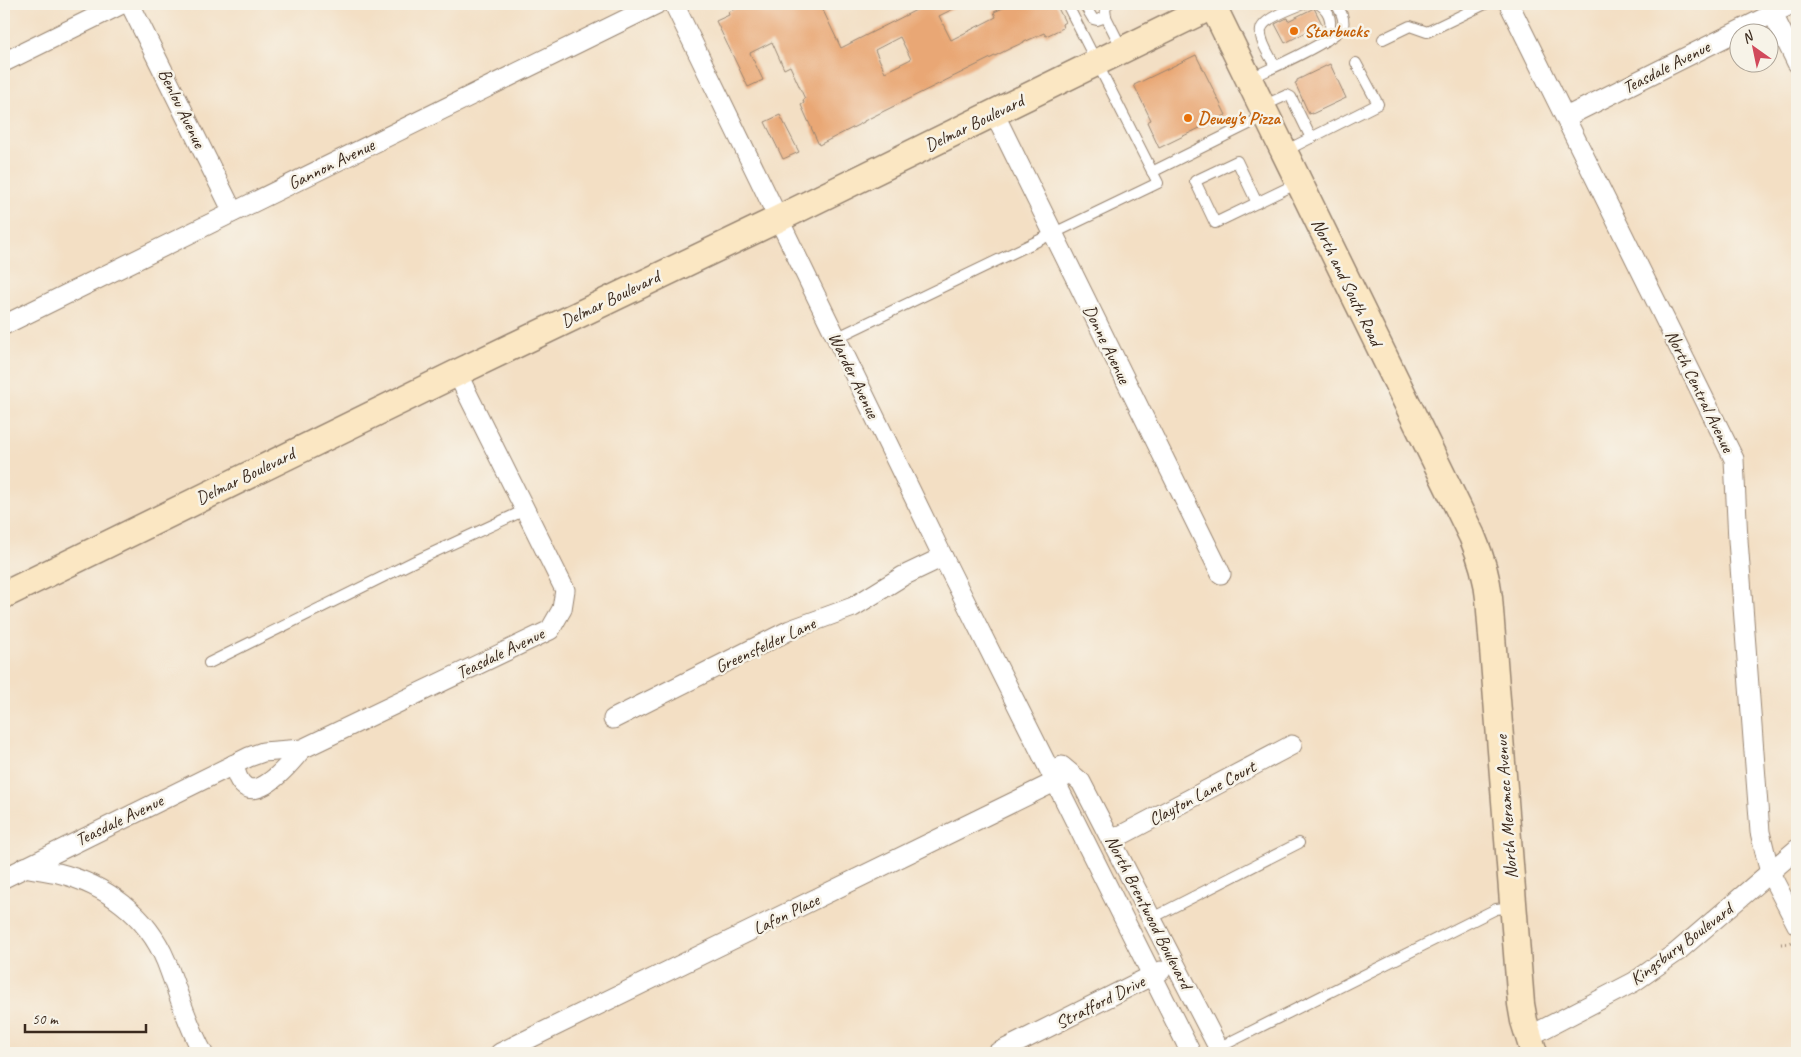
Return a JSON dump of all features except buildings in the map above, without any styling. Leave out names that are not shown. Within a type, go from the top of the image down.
[{"type":"main road","name":"Delmar Boulevard","points":[[4,595],[457,373],[778,219],[1213,4]]},
{"type":"main road","name":"North and South Road","points":[[1213,4],[1482,560]]},
{"type":"main road","name":"North Meramec Avenue","points":[[1482,560],[1489,598],[1521,1004],[1531,1045]]},
{"type":"street","points":[[4,62],[122,4]]},
{"type":"street","name":"Benlou Avenue","points":[[130,4],[233,212]]},
{"type":"street","name":"Gannon Avenue","points":[[4,325],[657,4]]},
{"type":"street","name":"Warder Avenue","points":[[674,4],[1036,744],[1063,778]]},
{"type":"street","name":"North Central Avenue","points":[[1509,4],[1734,459],[1738,540],[1760,832],[1770,873],[1797,925]]},
{"type":"street","name":"Teasdale Avenue","points":[[1566,117],[1770,9],[1792,4]]},
{"type":"street","points":[[1770,9],[1797,63]]},
{"type":"street","name":"Donne Avenue","points":[[994,113],[1221,574]]},
{"type":"street","name":"Teasdale Avenue","points":[[4,878],[249,757],[263,752],[302,750],[550,630],[562,609],[565,590],[457,373]]},
{"type":"street","name":"Greensfelder Lane","points":[[613,719],[790,630],[853,607],[903,576],[943,557]]},
{"type":"street","name":"Clayton Lane Court","points":[[1112,840],[1292,745]]},
{"type":"street","name":"Teasdale Avenue","points":[[234,764],[238,780],[246,787],[256,790],[274,779],[302,750]]},
{"type":"street","name":"North Brentwood Boulevard","points":[[1063,778],[1081,782],[1220,1050]]},
{"type":"street","name":"North Brentwood Boulevard","points":[[1063,778],[1151,976],[1191,1053]]},
{"type":"street","name":"Lafon Place","points":[[500,1053],[1063,778]]},
{"type":"street","name":"Kingsbury Boulevard","points":[[1531,1045],[1634,982],[1677,952],[1797,849]]},
{"type":"street","points":[[24,867],[82,881],[102,890],[134,912],[157,942],[166,961],[180,1003],[203,1053]]},
{"type":"street","name":"Stratford Drive","points":[[997,1053],[1175,963]]},
{"type":"lane","points":[[836,338],[1158,183],[1066,4]]},
{"type":"lane","points":[[1084,4],[1093,19],[1106,18]]},
{"type":"lane","points":[[1108,4],[1105,9],[1106,18],[1122,50]]},
{"type":"lane","points":[[1275,66],[1263,40],[1261,30],[1265,22],[1303,4]]},
{"type":"lane","points":[[1319,4],[1325,8],[1332,26],[1327,40]]},
{"type":"lane","points":[[1248,79],[1340,32],[1344,25],[1342,12],[1336,4]]},
{"type":"lane","points":[[1383,39],[1410,26],[1427,32],[1485,4]]},
{"type":"lane","points":[[1284,152],[1378,104],[1356,63]]},
{"type":"lane","points":[[1152,172],[1264,111],[1287,95],[1291,97],[1311,138]]},
{"type":"lane","points":[[1257,203],[1237,161],[1195,181],[1215,223],[1257,203],[1299,183]]},
{"type":"lane","points":[[209,663],[525,510]]},
{"type":"lane","points":[[1152,918],[1299,844]]},
{"type":"lane","points":[[1220,1050],[1496,908],[1513,907]]},
{"type":"path","points":[[1780,944],[1790,943],[1797,939]]},
{"type":"place","name":"Starbucks","points":[[1294,31]]},
{"type":"place","name":"Dewey's Pizza","points":[[1188,118]]}]
